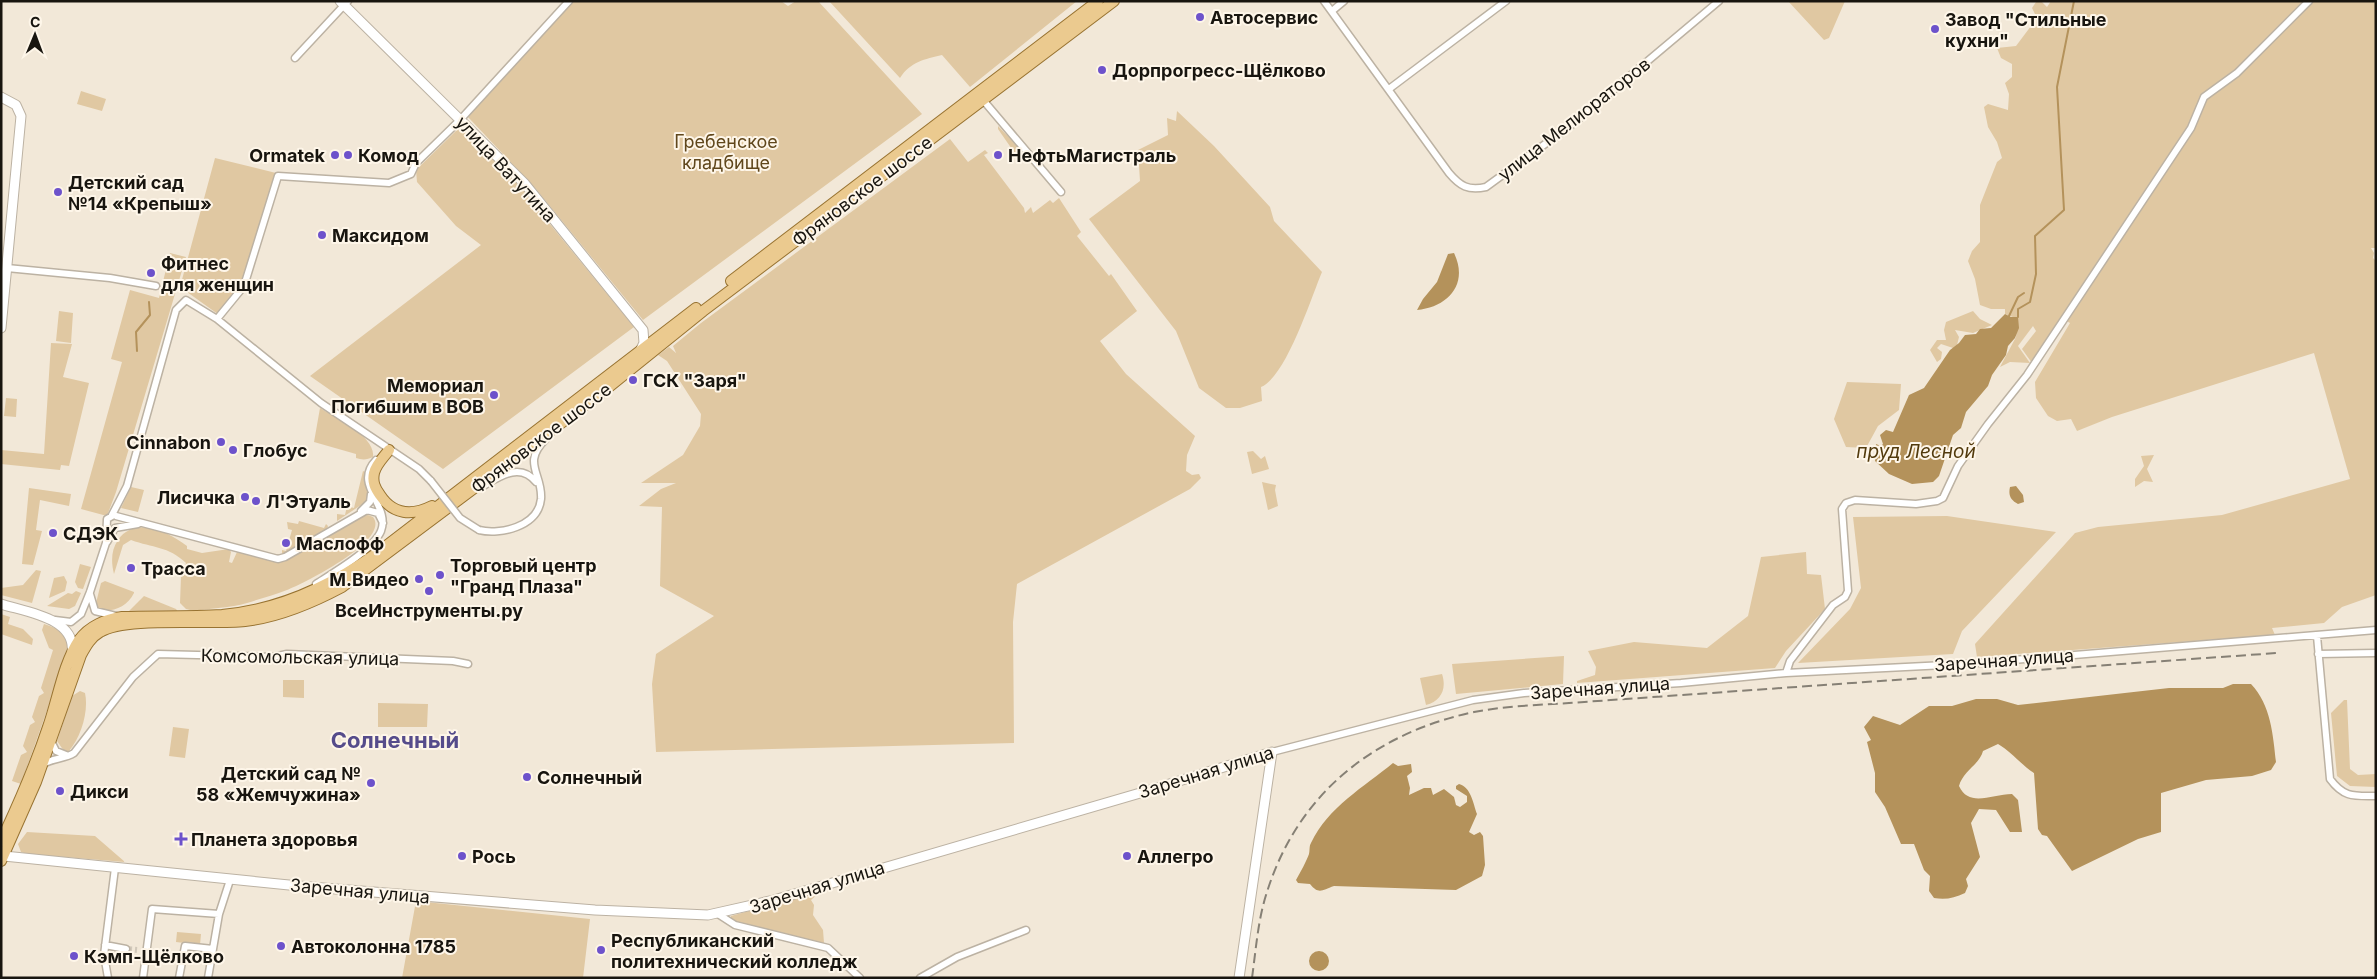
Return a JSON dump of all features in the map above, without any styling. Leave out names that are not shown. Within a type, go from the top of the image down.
[{"type":"main road","name":"Фряновское шоссе","points":[[51,741],[81,656],[91,639],[111,627],[125,624],[246,621],[294,609],[342,587],[660,335],[1098,1]]},
{"type":"main road","name":"Фряновское шоссе","points":[[1,840],[37,761],[71,658],[80,640],[88,631],[105,621],[122,617],[221,615],[278,603],[338,579],[378,553],[563,422],[703,310],[1114,1]]},
{"type":"main road","points":[[389,450],[378,464],[373,478],[378,492],[390,507],[412,513],[455,498]]},
{"type":"main road","points":[[2,857],[43,764],[51,741]]},
{"type":"street","points":[[217,319],[244,286],[278,176],[389,183],[410,174],[416,163],[460,120],[569,1]]},
{"type":"street","name":"улица Мелиораторов","points":[[1324,1],[1459,184],[1474,190],[1486,187],[1574,123],[1719,1]]},
{"type":"street","points":[[1332,11],[1344,1]]},
{"type":"street","points":[[1389,89],[1506,1]]},
{"type":"street","points":[[1786,673],[1790,661],[1832,605],[1845,598],[1848,591],[1842,509],[1846,503],[1855,500],[1916,504],[1937,501],[1942,498],[1958,466],[2027,375],[2191,128],[2204,97],[2237,73],[2310,1]]},
{"type":"street","points":[[295,58],[344,3]]},
{"type":"street","name":"улица Ватутина","points":[[344,3],[525,184],[644,330]]},
{"type":"street","points":[[1,328],[21,116],[20,110],[5,98]]},
{"type":"street","points":[[983,100],[1061,192]]},
{"type":"street","points":[[7,268],[110,278],[156,286]]},
{"type":"street","points":[[106,543],[107,521],[115,514],[127,486],[173,318],[180,304],[186,300],[217,319],[311,396],[419,469],[431,481],[460,518],[479,530],[495,532],[520,525],[538,508],[540,501],[539,487],[534,471],[534,457],[541,443],[563,422]]},
{"type":"street","points":[[639,352],[644,343],[644,330],[660,335]]},
{"type":"street","points":[[278,603],[315,584],[351,561],[375,540],[383,523],[381,509],[371,494],[368,482],[370,468],[389,450]]},
{"type":"street","points":[[455,498],[509,472],[524,472],[531,476],[539,487]]},
{"type":"street","points":[[356,515],[367,506],[371,494]]},
{"type":"street","points":[[115,514],[147,525],[278,559],[285,557],[367,510],[374,510],[382,517],[383,523]]},
{"type":"street","points":[[1,604],[46,618],[67,622],[78,617],[84,610],[106,543],[120,522],[115,514]]},
{"type":"street","points":[[107,521],[110,527],[147,525]]},
{"type":"street","points":[[90,592],[94,611],[122,617]]},
{"type":"street","points":[[46,618],[69,633],[73,646],[71,658]]},
{"type":"street","name":"Заречная улица","points":[[2,857],[230,880],[595,910],[688,916],[718,914],[774,900],[1147,791],[1272,752],[1473,700],[1524,693],[1681,683],[1786,673],[1965,664],[2376,630]]},
{"type":"street","points":[[2316,636],[2330,779],[2337,789],[2345,794],[2376,796]]},
{"type":"street","points":[[2318,654],[2376,653]]},
{"type":"street","name":"Комсомольская улица","points":[[74,753],[139,671],[158,654],[273,657],[287,654],[447,661],[468,664]]},
{"type":"street","points":[[51,741],[58,753],[68,755],[74,753]]},
{"type":"street","points":[[1239,978],[1272,752]]},
{"type":"street","points":[[43,764],[52,759],[68,757],[74,753]]},
{"type":"street","points":[[108,978],[104,955],[115,868]]},
{"type":"street","points":[[208,978],[219,914],[230,880]]},
{"type":"street","points":[[143,978],[152,909],[219,914]]},
{"type":"street","name":"Заречная улица","points":[[718,914],[735,925],[828,948],[860,978]]},
{"type":"street","points":[[920,978],[957,957],[1026,930]]},
{"type":"street","points":[[105,945],[126,949]]},
{"type":"street","points":[[179,978],[185,946],[213,949]]},
{"type":"green space","name":"Гребенское кладбище","points":[[574,1],[781,1],[788,6],[796,1],[818,1],[922,114],[643,320],[535,188],[468,117]]},
{"type":"green space","points":[[829,1],[1077,1],[970,87],[942,55],[913,65],[900,78]]},
{"type":"green space","points":[[1788,1],[1845,1],[1829,38],[1824,40]]},
{"type":"green space","points":[[2041,1],[2047,7],[2051,1],[2376,1],[2376,248],[2371,248],[2374,253],[2373,258],[2376,261],[2376,595],[2342,607],[2324,623],[2272,628],[2275,635],[1977,657],[1975,644],[2075,533],[2098,527],[2222,515],[2350,479],[2314,353],[2112,417],[2077,431],[2071,419],[2057,421],[2048,416],[2036,398],[2035,382],[2070,323],[2063,319],[2032,363],[2022,349],[2036,331],[2033,326],[2018,346],[2030,363],[2010,362],[2000,367],[2016,337],[2018,319],[2005,314],[2005,309],[1991,309],[1980,305],[1975,279],[1968,261],[1972,251],[1980,242],[1980,205],[1997,162],[2002,158],[1997,142],[1988,127],[1984,107],[1988,104],[2008,110],[2009,94],[2005,83],[2012,77],[2012,64],[2001,58],[1997,48],[2016,46],[2037,18],[2032,8],[2036,2]]},
{"type":"green space","points":[[81,91],[106,99],[102,111],[77,104]]},
{"type":"green space","points":[[1177,111],[1214,146],[1270,207],[1274,221],[1322,272],[1297,336],[1288,353],[1280,368],[1261,387],[1262,401],[1240,408],[1226,408],[1199,388],[1176,331],[1089,219],[1140,181],[1138,150],[1168,135],[1167,118],[1176,121]]},
{"type":"green space","points":[[461,126],[529,193],[527,196],[634,327],[443,469],[310,376],[481,245],[456,226],[417,182],[416,170]]},
{"type":"green space","points":[[998,126],[1021,150],[1021,154],[1016,155],[998,129]]},
{"type":"green space","points":[[950,139],[968,162],[985,150],[988,153],[984,155],[1024,208],[1025,213],[1031,207],[1033,213],[1050,200],[1053,203],[1059,198],[1081,232],[1077,236],[1109,276],[1111,274],[1137,311],[1100,341],[1126,374],[1195,436],[1187,455],[1186,471],[1192,475],[1199,474],[1201,478],[1190,489],[1017,584],[1013,622],[1014,743],[656,752],[652,684],[656,654],[714,616],[660,586],[662,507],[639,506],[661,489],[676,483],[641,483],[683,455],[700,426],[701,414],[667,361],[658,355],[669,347],[676,353],[673,346],[701,323]]},
{"type":"green space","points":[[215,158],[276,173],[245,289],[222,317],[180,287]]},
{"type":"green space","points":[[170,253],[186,257],[116,492],[107,516],[81,509],[122,362],[111,359],[130,290],[159,298]]},
{"type":"green space","points":[[59,311],[73,313],[71,343],[56,341]]},
{"type":"green space","points":[[1973,311],[1980,319],[1992,325],[1973,333],[1955,330],[1959,337],[1956,349],[1941,344],[1937,348],[1942,352],[1941,359],[1937,362],[1930,350],[1937,340],[1946,340],[1944,330],[1946,322]]},
{"type":"green space","points":[[51,343],[72,344],[63,377],[89,383],[69,466],[61,465],[60,470],[1,464],[1,450],[44,454]]},
{"type":"green space","points":[[1847,382],[1901,384],[1899,410],[1878,426],[1866,448],[1846,447],[1834,419]]},
{"type":"green space","points":[[6,398],[17,399],[16,417],[4,416]]},
{"type":"green space","points":[[320,408],[344,422],[361,435],[372,449],[373,457],[358,459],[356,454],[314,442]]},
{"type":"green space","points":[[1253,451],[1261,459],[1265,456],[1269,469],[1252,474],[1247,452]]},
{"type":"green space","points":[[2154,455],[2147,469],[2153,482],[2144,481],[2135,487],[2135,479],[2144,466],[2141,456]]},
{"type":"green space","points":[[363,471],[365,472],[367,501],[337,521],[337,514],[345,515],[347,506],[354,508]]},
{"type":"green space","points":[[1262,482],[1276,485],[1278,506],[1268,510]]},
{"type":"green space","points":[[131,487],[144,490],[138,512],[121,508]]},
{"type":"green space","points":[[29,488],[71,494],[69,506],[40,500],[36,530],[42,531],[33,565],[22,564]]},
{"type":"green space","points":[[368,515],[373,517],[375,526],[370,537],[343,560],[287,590],[241,605],[194,611],[186,609],[180,603],[181,576],[186,563],[166,550],[131,540],[123,545],[114,574],[112,565],[112,556],[118,540],[133,528],[143,527],[162,531],[187,546],[187,549],[202,553],[229,549],[231,552],[229,562],[232,563],[237,552],[280,562],[362,516]]},
{"type":"green space","points":[[1947,516],[2056,532],[1962,631],[1953,654],[1798,663],[1850,609],[1861,588],[1853,517]]},
{"type":"green space","points":[[299,521],[324,528],[326,524],[328,526],[327,529],[282,555],[282,550],[286,551],[292,530],[288,529],[287,522],[298,524]]},
{"type":"green space","points":[[1806,552],[1807,574],[1821,575],[1825,609],[1786,651],[1775,668],[1577,683],[1577,681],[1595,675],[1596,667],[1588,651],[1634,642],[1707,648],[1748,616],[1761,557]]},
{"type":"green space","points":[[80,564],[91,567],[83,589],[78,588],[75,582]]},
{"type":"green space","points":[[36,570],[41,571],[32,603],[1,595],[1,588],[23,585]]},
{"type":"green space","points":[[64,576],[67,582],[65,591],[49,598],[54,578]]},
{"type":"green space","points":[[105,581],[134,593],[128,602],[120,608],[99,610],[95,607],[101,583]]},
{"type":"green space","points":[[76,591],[81,593],[75,606],[69,609],[47,606],[68,593],[72,594]]},
{"type":"green space","points":[[144,596],[176,609],[179,613],[129,611]]},
{"type":"green space","points":[[1,614],[10,617],[8,624],[23,629],[33,639],[32,645],[1,634]]},
{"type":"green space","points":[[44,624],[62,633],[66,640],[68,651],[21,784],[12,781],[21,755],[27,752],[23,746],[30,725],[35,722],[32,717],[39,696],[44,693],[41,688],[53,650],[49,648],[42,630]]},
{"type":"green space","points":[[1564,656],[1563,684],[1456,694],[1452,664]]},
{"type":"green space","points":[[1442,674],[1444,685],[1441,694],[1436,701],[1426,705],[1420,678]]},
{"type":"green space","points":[[283,680],[304,680],[304,698],[283,697]]},
{"type":"green space","points":[[80,691],[85,693],[86,700],[83,724],[77,739],[69,751],[64,751],[57,741],[72,696]]},
{"type":"green space","points":[[2344,700],[2347,700],[2350,769],[2358,775],[2376,774],[2376,787],[2350,786],[2337,776],[2331,713]]},
{"type":"green space","points":[[378,703],[428,704],[427,727],[378,727]]},
{"type":"green space","points":[[173,727],[189,729],[185,758],[169,756]]},
{"type":"green space","points":[[27,832],[95,836],[125,862],[27,854],[21,852],[18,844]]},
{"type":"green space","points":[[821,891],[811,900],[814,905],[813,915],[823,930],[824,943],[735,923],[731,920],[731,916]]},
{"type":"green space","points":[[416,901],[590,919],[583,978],[402,978]]},
{"type":"green space","points":[[177,932],[201,934],[200,945],[176,942]]},
{"type":"water","points":[[1454,253],[1459,275],[1453,292],[1438,304],[1417,310],[1423,299],[1437,282],[1448,254]]},
{"type":"water","name":"пруд Лесной","points":[[2005,314],[2011,317],[2018,317],[2019,328],[2015,338],[2008,346],[2006,355],[1992,375],[1988,386],[1966,412],[1961,428],[1953,435],[1939,476],[1933,482],[1912,484],[1889,474],[1875,461],[1876,444],[1881,446],[1883,444],[1880,435],[1886,430],[1893,432],[1909,395],[1924,388],[1950,350],[1965,335],[1976,334],[1980,329],[1991,328]]},
{"type":"water","points":[[2016,486],[2023,495],[2024,502],[2018,504],[2009,493],[2010,487]]},
{"type":"water","points":[[2233,684],[2251,684],[2263,701],[2270,721],[2275,752],[2276,762],[2271,770],[2252,776],[2206,780],[2161,793],[2161,832],[2138,839],[2072,871],[2047,836],[2042,835],[2038,829],[2034,773],[1998,744],[1983,751],[1979,760],[1964,776],[1959,786],[1963,793],[1975,798],[2012,794],[2018,800],[2022,832],[2010,832],[1996,810],[1979,809],[1971,823],[1980,857],[1966,879],[1968,886],[1965,893],[1961,895],[1946,899],[1934,898],[1929,891],[1930,876],[1924,870],[1914,844],[1901,844],[1885,807],[1875,792],[1875,773],[1867,742],[1871,740],[1864,727],[1873,716],[1900,725],[1929,706],[1952,706],[1976,699],[1997,699],[2018,705],[2169,688],[2223,688]]},
{"type":"water","points":[[1393,763],[1398,766],[1411,764],[1412,772],[1407,776],[1410,788],[1409,795],[1424,788],[1431,788],[1433,795],[1444,789],[1454,797],[1456,805],[1460,807],[1467,802],[1467,796],[1456,789],[1456,786],[1459,784],[1466,788],[1477,814],[1469,832],[1474,835],[1480,832],[1483,836],[1485,865],[1482,876],[1456,890],[1334,886],[1318,891],[1310,884],[1298,883],[1296,880],[1308,857],[1310,844],[1318,830],[1348,798]]},
{"type":"water","points":[[1319,951],[1326,954],[1329,961],[1326,968],[1319,971],[1312,968],[1309,961],[1312,954]]},
{"type":"waterway","points":[[2018,317],[2018,309],[2030,302],[2036,274],[2035,236],[2064,210],[2057,87],[2074,1]]},
{"type":"waterway","points":[[2009,316],[2018,297],[2024,293]]},
{"type":"waterway","points":[[137,351],[136,332],[150,315],[149,302]]},
{"type":"tunnel","points":[[126,949],[137,950]]},
{"type":"railway","points":[[1252,978],[1259,923],[1267,892],[1281,857],[1298,825],[1320,797],[1345,773],[1373,752],[1404,735],[1438,722],[1474,712],[1522,706],[2277,653]]},
{"type":"place","name":"Автосервис","points":[[1200,17]]},
{"type":"place","name":"Завод \"Стильные кухни\"","points":[[1935,29]]},
{"type":"place","name":"Дорпрогресс-Щёлково","points":[[1102,70]]},
{"type":"place","name":"Ormatek","points":[[335,155]]},
{"type":"place","name":"Комод","points":[[348,155]]},
{"type":"place","name":"НефтьМагистраль","points":[[998,155]]},
{"type":"place","name":"Детский сад №14 «Крепыш»","points":[[58,192]]},
{"type":"place","name":"Максидом","points":[[322,235]]},
{"type":"place","name":"Фитнес для женщин","points":[[151,273]]},
{"type":"place","name":"ГСК \"Заря\"","points":[[633,380]]},
{"type":"place","name":"Мемориал Погибшим в ВОВ","points":[[494,395]]},
{"type":"place","name":"Cinnabon","points":[[221,442]]},
{"type":"place","name":"Глобус","points":[[233,450]]},
{"type":"place","name":"Лисичка","points":[[245,497]]},
{"type":"place","name":"Л'Этуаль","points":[[256,501]]},
{"type":"place","name":"СДЭК","points":[[53,533]]},
{"type":"place","name":"Маслофф","points":[[286,543]]},
{"type":"place","name":"Трасса","points":[[131,568]]},
{"type":"place","name":"Торговый центр \"Гранд Плаза\"","points":[[440,575]]},
{"type":"place","name":"М.Видео","points":[[419,579]]},
{"type":"place","name":"ВсеИнструменты.ру","points":[[429,591]]},
{"type":"place","name":"Солнечный","points":[[527,777]]},
{"type":"place","name":"Детский сад № 58 «Жемчужина»","points":[[371,783]]},
{"type":"place","name":"Дикси","points":[[60,791]]},
{"type":"place","name":"Планета здоровья","points":[[181,839]]},
{"type":"place","name":"Рось","points":[[462,856]]},
{"type":"place","name":"Аллегро","points":[[1127,856]]},
{"type":"place","name":"Автоколонна 1785","points":[[281,946]]},
{"type":"place","name":"Республиканский политехнический колледж","points":[[601,950]]},
{"type":"place","name":"Кэмп-Щёлково","points":[[74,956]]},
{"type":"district","name":"Солнечный","points":[[395,740]]}]
